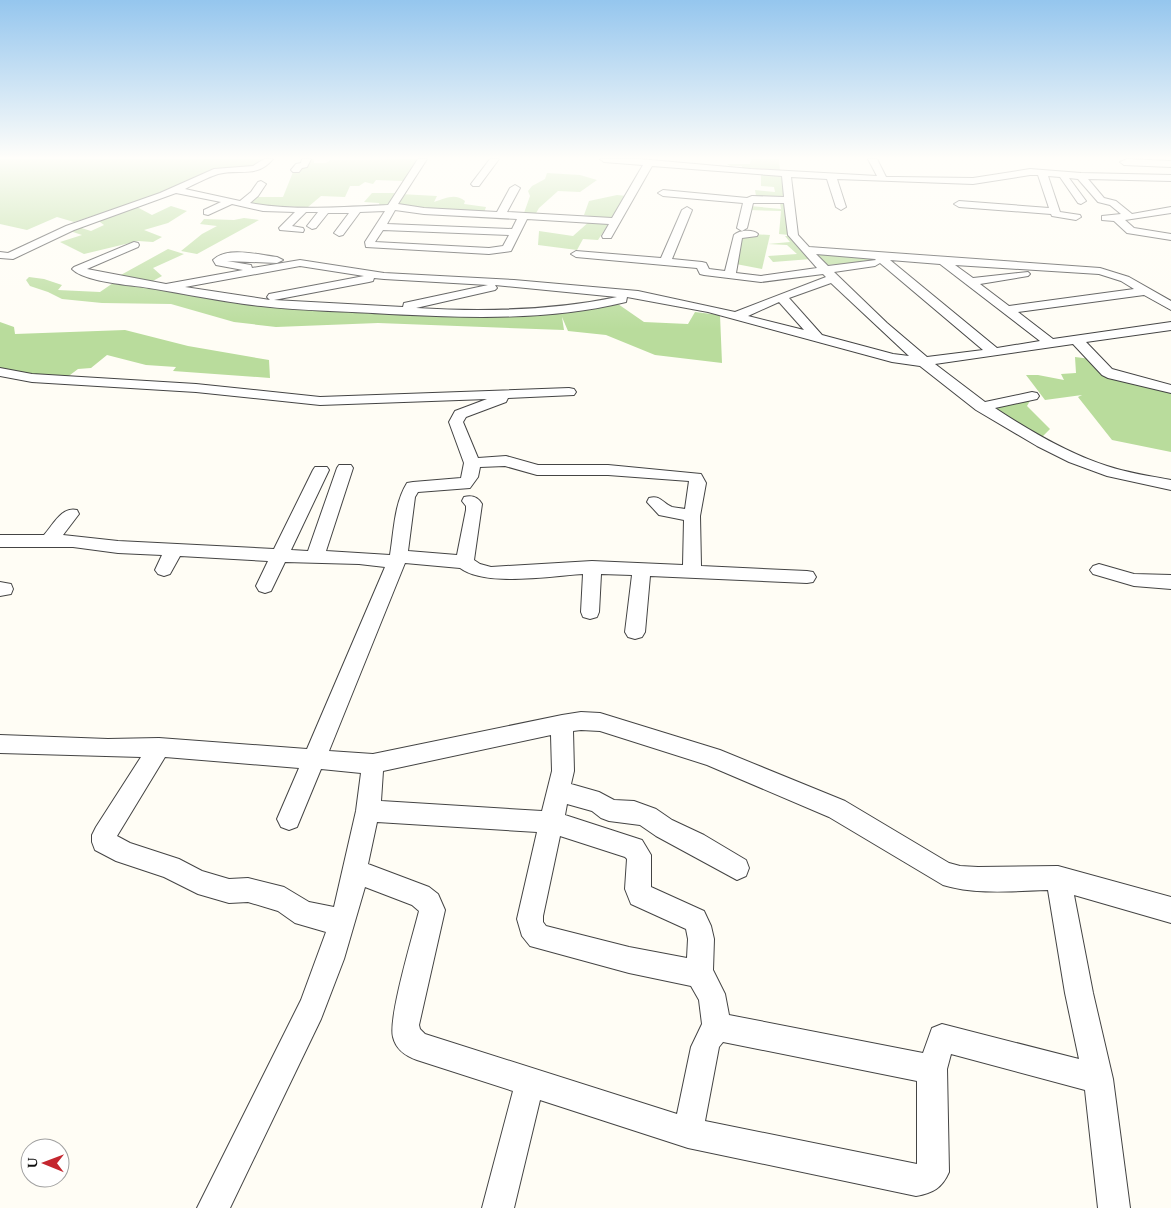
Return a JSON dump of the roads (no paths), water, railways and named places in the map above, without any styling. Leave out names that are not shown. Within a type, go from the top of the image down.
[{"type":"street","points":[[3,258],[70,228],[105,215]]},
{"type":"street","points":[[297,215],[284,228],[299,230]]},
{"type":"street","points":[[312,226],[321,215]]},
{"type":"street","points":[[338,233],[352,215]]},
{"type":"street","points":[[387,215],[370,245],[498,251],[507,249],[523,216]]},
{"type":"street","points":[[415,228],[422,215]]},
{"type":"street","points":[[509,215],[617,221]]},
{"type":"street","points":[[607,236],[620,215]]},
{"type":"street","points":[[666,260],[685,215]]},
{"type":"street","points":[[742,228],[745,215]]},
{"type":"street","points":[[791,215],[793,235],[829,274],[922,362],[981,407],[1030,436],[1092,467],[1114,474],[1171,485]]},
{"type":"street","points":[[1058,215],[1076,217]]},
{"type":"street","points":[[1127,215],[1130,218]]},
{"type":"street","points":[[1106,218],[1130,218],[1142,215]]},
{"type":"street","points":[[1150,215],[1171,236]]},
{"type":"street","points":[[1117,218],[1131,231],[1171,236]]},
{"type":"street","points":[[380,227],[514,232]]},
{"type":"street","points":[[731,272],[739,235],[753,234]]},
{"type":"street","points":[[134,245],[78,270],[87,274],[294,306],[454,314],[526,314],[570,309],[638,295]]},
{"type":"street","points":[[806,250],[881,258],[942,260],[1110,272],[1171,306]]},
{"type":"street","points":[[576,254],[666,260],[702,265],[704,272],[731,272],[761,279],[829,274]]},
{"type":"street","points":[[263,269],[218,262],[221,258],[229,256],[300,263],[384,276],[514,282],[638,295],[736,316],[892,358],[922,362],[995,353],[1171,326]]},
{"type":"street","points":[[736,316],[780,298],[829,274],[881,258]]},
{"type":"street","points":[[881,258],[995,353]]},
{"type":"street","points":[[942,260],[1051,344]]},
{"type":"street","points":[[166,287],[300,263]]},
{"type":"street","points":[[970,282],[1059,268]]},
{"type":"street","points":[[252,301],[384,276]]},
{"type":"street","points":[[389,310],[514,282]]},
{"type":"street","points":[[1007,310],[1147,291]]},
{"type":"street","points":[[780,298],[818,339]]},
{"type":"street","points":[[1076,340],[1107,372],[1171,389]]},
{"type":"street","points":[[0,372],[32,378],[196,388],[320,401],[569,392]]},
{"type":"street","points":[[289,819],[398,559],[410,490],[416,486],[464,484],[468,481],[472,472],[472,463],[456,422],[460,414],[519,393]]},
{"type":"street","points":[[981,407],[1032,396]]},
{"type":"street","points":[[472,463],[506,461],[537,470],[608,470],[695,477],[698,483],[692,516],[692,573]]},
{"type":"street","points":[[315,557],[346,468]]},
{"type":"street","points":[[265,586],[321,470]]},
{"type":"street","points":[[465,562],[474,510],[474,504],[470,501]]},
{"type":"street","points":[[655,502],[665,511],[692,516]]},
{"type":"street","points":[[50,540],[71,514]]},
{"type":"street","points":[[0,541],[50,540],[118,547],[280,556],[465,562],[474,569],[491,573],[592,567],[807,577]]},
{"type":"street","points":[[164,570],[174,549]]},
{"type":"street","points":[[590,612],[592,567]]},
{"type":"street","points":[[635,632],[642,570]]},
{"type":"street","points":[[1100,570],[1134,580],[1171,582]]},
{"type":"street","points":[[0,744],[108,748],[159,747],[372,764],[562,724],[581,721],[600,722],[618,726],[712,757],[837,809],[943,873],[960,878],[978,880],[1058,878],[1171,910]]},
{"type":"street","points":[[562,724],[563,771],[530,916],[529,924],[533,932],[539,937],[629,960],[699,974]]},
{"type":"street","points":[[159,747],[104,835],[104,842],[118,850],[170,868],[198,882],[228,892],[248,890],[284,900],[304,914],[342,922]]},
{"type":"street","points":[[213,1208],[311,1009],[331,959],[352,890],[354,870],[368,811],[372,764]]},
{"type":"street","points":[[559,791],[599,802],[610,810],[634,812],[648,817],[664,828],[695,843],[737,868]]},
{"type":"street","points":[[368,811],[551,822],[635,850],[639,858],[638,889],[640,895],[695,920],[699,926],[702,943],[699,974],[714,999],[716,1029]]},
{"type":"street","points":[[354,870],[420,896],[429,902],[432,910],[405,1025],[407,1037],[417,1046],[688,1133],[916,1180],[927,1178],[932,1172],[934,1160],[932,1069],[942,1038],[1032,1060],[1098,1079]]},
{"type":"street","points":[[1058,878],[1079,994],[1098,1079],[1114,1208]]},
{"type":"street","points":[[688,1133],[705,1047],[710,1034],[716,1029],[723,1028],[932,1069]]},
{"type":"street","points":[[498,1208],[530,1082]]}]
